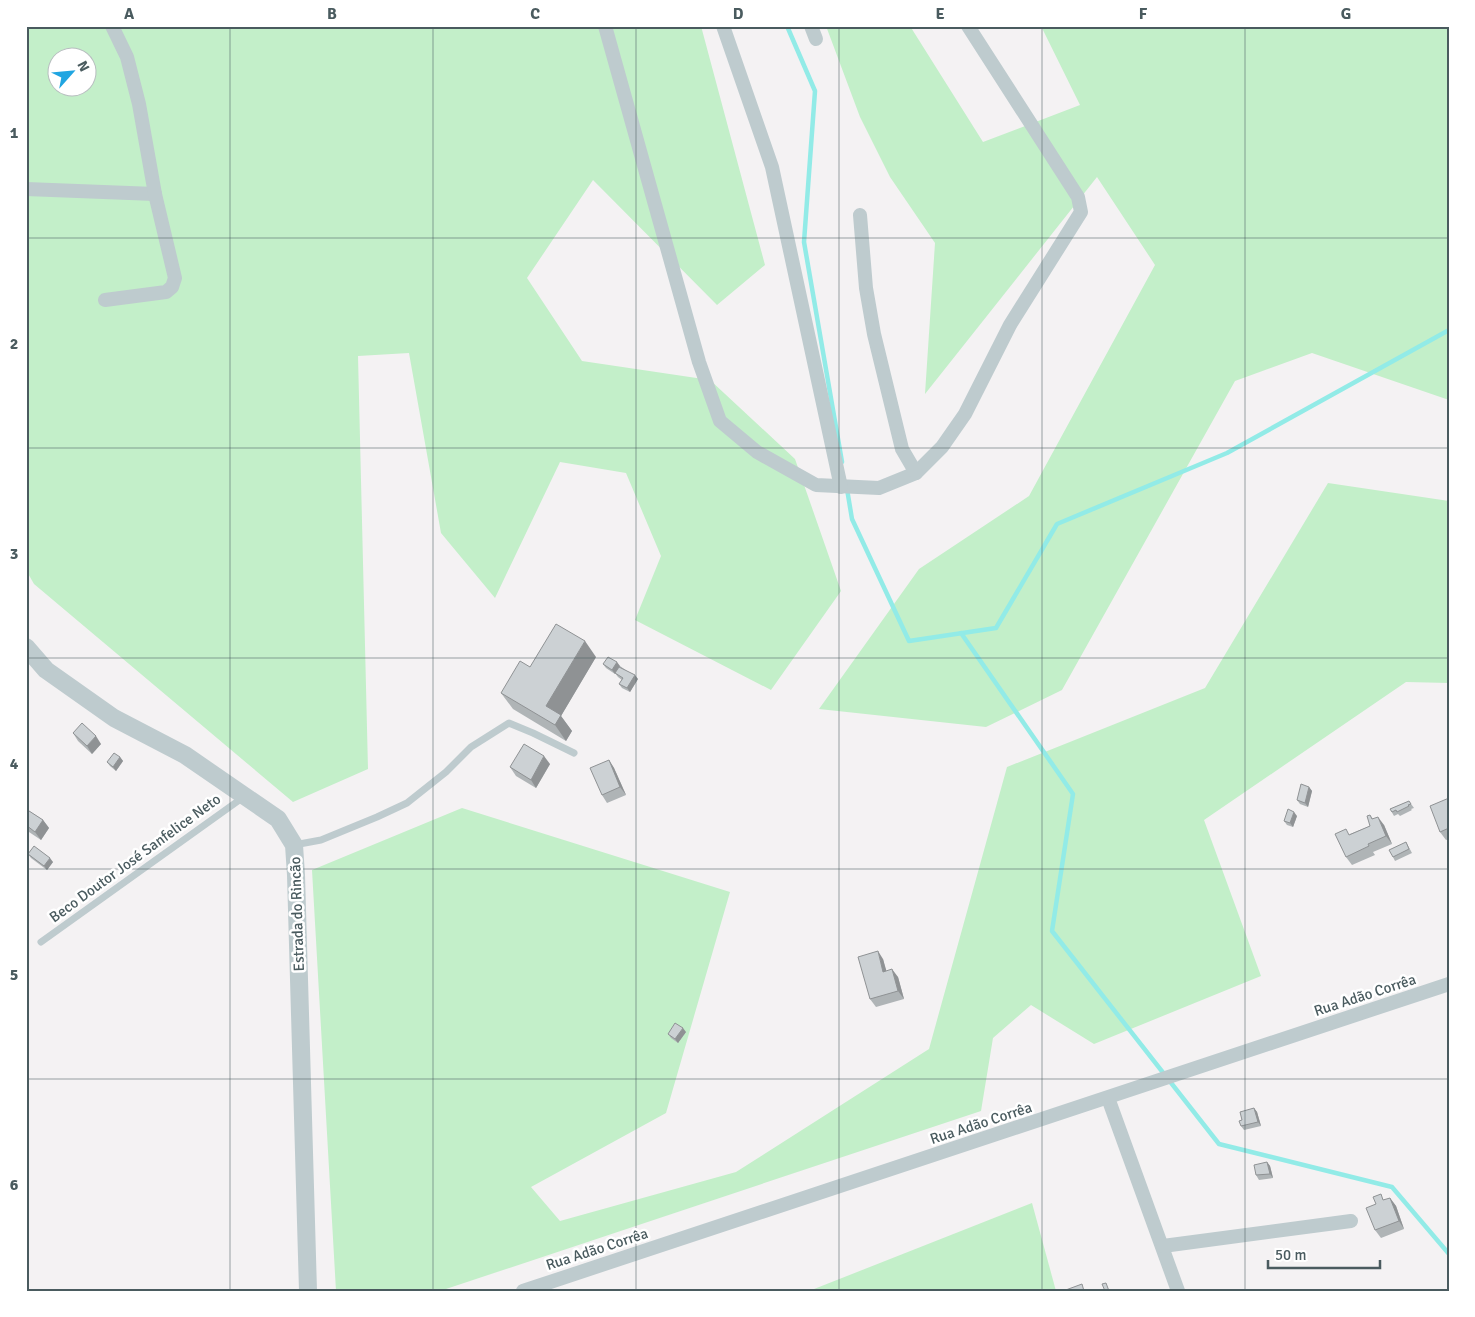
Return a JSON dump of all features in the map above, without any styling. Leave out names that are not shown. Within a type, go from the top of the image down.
[{"type":"street","points":[[105,300],[166,292],[172,287],[175,278],[155,194],[139,104],[127,58],[112,26]]},
{"type":"street","points":[[604,26],[699,362],[720,421],[757,452],[816,486],[879,488],[916,473],[942,447],[964,414],[1010,325],[1081,212],[1078,197],[968,26]]},
{"type":"street","points":[[723,26],[772,167],[841,487]]},
{"type":"street","points":[[26,188],[155,194]]},
{"type":"street","points":[[860,215],[866,288],[874,334],[902,449],[916,473]]},
{"type":"street","name":"Estrada do Rincão","points":[[26,647],[46,670],[114,718],[185,755],[278,819],[294,845],[308,1291]]},
{"type":"street","name":"Rua Adão Corrêa","points":[[523,1291],[1449,984]]},
{"type":"street","points":[[1108,1098],[1178,1291]]},
{"type":"street","points":[[1163,1246],[1351,1221]]},
{"type":"lane","points":[[294,845],[321,840],[406,803],[446,772],[471,747],[509,723],[574,753]]},
{"type":"lane","name":"Beco Doutor José Sanfelice Neto","points":[[41,942],[245,796]]},
{"type":"green space","points":[[26,26],[701,26],[765,265],[717,305],[593,180],[527,278],[582,361],[710,380],[795,459],[841,591],[771,690],[635,620],[661,556],[626,473],[560,462],[495,598],[441,533],[409,353],[358,356],[368,769],[293,802],[34,584],[26,570]]},
{"type":"green space","points":[[826,26],[910,26],[983,142],[1080,105],[1041,26],[1449,26],[1449,400],[1312,353],[1235,381],[1062,690],[986,727],[819,709],[919,569],[1029,496],[1155,265],[1097,177],[925,394],[935,243],[890,177],[860,117]]},
{"type":"green space","points":[[1328,483],[1449,501],[1449,683],[1406,682],[1204,820],[1261,976],[1094,1044],[1031,1005],[993,1038],[981,1111],[440,1291],[336,1291],[312,870],[462,808],[730,892],[666,1113],[531,1187],[560,1221],[736,1172],[929,1049],[1007,767],[1205,688]]},
{"type":"green space","points":[[1032,1203],[1056,1291],[809,1291]]},
{"type":"building","points":[[556,624],[585,641],[546,706],[561,715],[555,725],[501,693],[520,661],[530,667]]},
{"type":"building","points":[[608,657],[617,662],[612,670],[603,664]]},
{"type":"building","points":[[619,667],[635,675],[627,688],[619,684],[623,678],[615,673]]},
{"type":"building","points":[[82,723],[96,736],[87,746],[73,733]]},
{"type":"building","points":[[524,744],[544,756],[531,780],[510,767]]},
{"type":"building","points":[[114,753],[120,757],[113,767],[107,762]]},
{"type":"building","points":[[609,760],[620,787],[602,795],[590,768]]},
{"type":"building","points":[[1301,784],[1309,787],[1305,803],[1297,800]]},
{"type":"building","points":[[1449,798],[1449,828],[1440,832],[1430,806]]},
{"type":"building","points":[[1409,801],[1411,804],[1409,806],[1397,812],[1396,810],[1392,812],[1390,809]]},
{"type":"building","points":[[26,809],[43,820],[35,832],[26,825]]},
{"type":"building","points":[[1288,809],[1294,812],[1290,823],[1284,821]]},
{"type":"building","points":[[1370,815],[1372,819],[1378,817],[1386,836],[1346,857],[1335,834],[1346,829],[1349,835],[1370,826],[1367,816]]},
{"type":"building","points":[[1406,842],[1409,849],[1393,857],[1389,850]]},
{"type":"building","points":[[34,846],[50,858],[44,866],[28,854]]},
{"type":"building","points":[[878,951],[883,972],[892,969],[898,991],[870,999],[858,957]]},
{"type":"building","points":[[675,1023],[683,1028],[675,1039],[668,1034]]},
{"type":"building","points":[[1254,1108],[1258,1122],[1241,1126],[1239,1121],[1242,1120],[1240,1112]]},
{"type":"building","points":[[1267,1162],[1270,1174],[1256,1175],[1254,1165]]},
{"type":"building","points":[[1381,1194],[1383,1200],[1390,1198],[1399,1221],[1375,1230],[1366,1208],[1376,1204],[1373,1197]]},
{"type":"building","points":[[1106,1283],[1109,1291],[1105,1291],[1102,1284]]},
{"type":"building","points":[[1082,1284],[1084,1291],[1063,1291]]},
{"type":"waterway","points":[[787,26],[815,91],[804,242],[842,462]]},
{"type":"waterway","points":[[847,489],[852,519],[909,641],[996,628],[1057,524],[1227,453],[1449,330]]},
{"type":"waterway","points":[[961,633],[1073,794],[1052,931],[1219,1144],[1392,1187],[1449,1254]]}]
